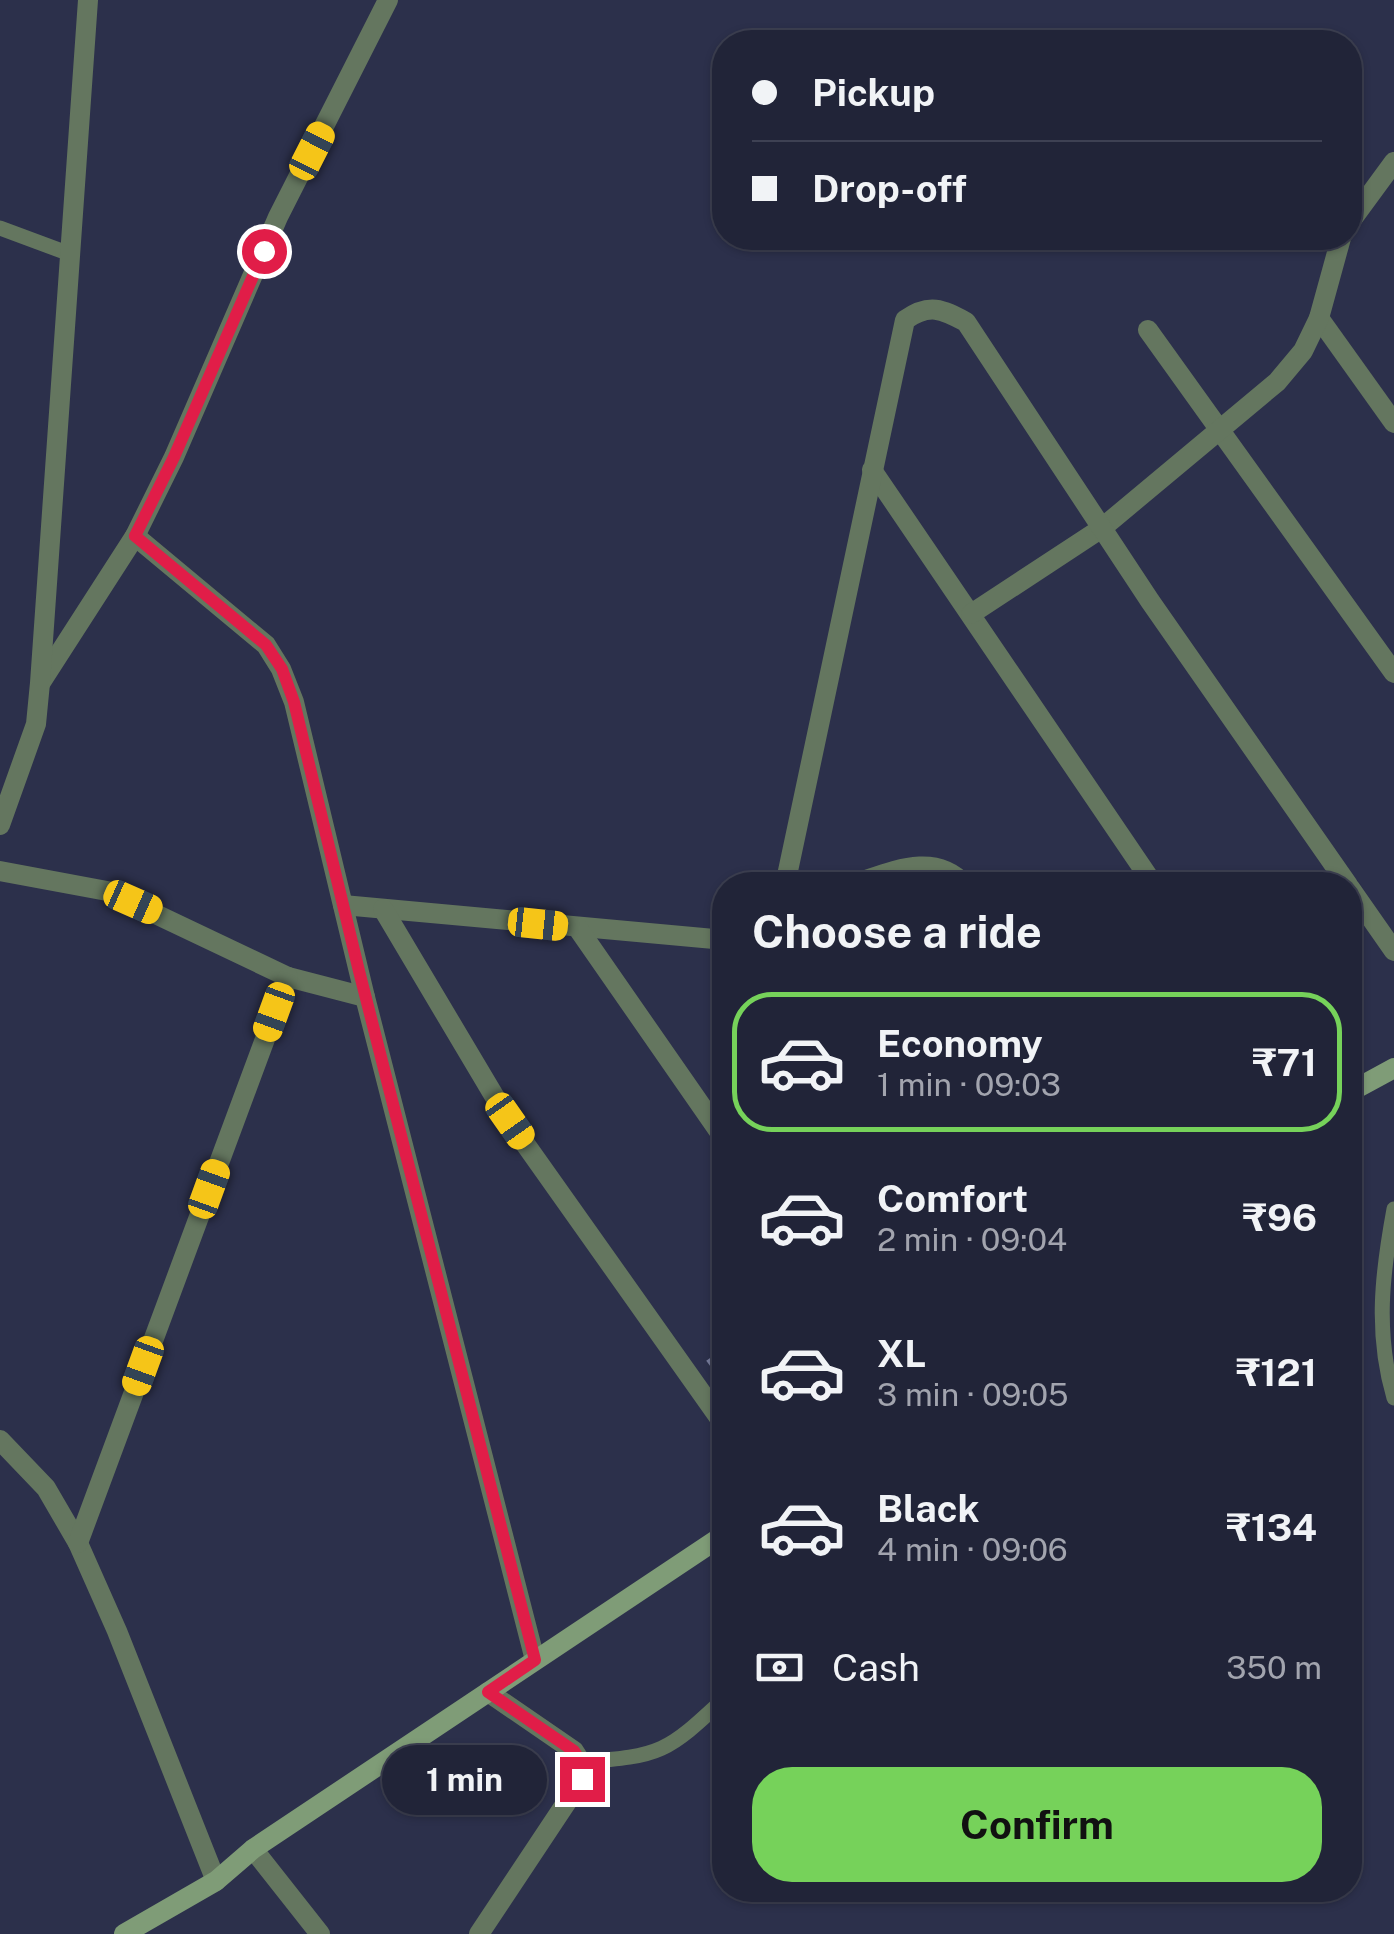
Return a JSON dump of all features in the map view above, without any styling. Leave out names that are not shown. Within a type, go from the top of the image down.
[{"type":"street","points":[[0,825],[36,724],[88,0]]},
{"type":"street","points":[[40,683],[135,536],[174,457],[278,217],[388,0]]},
{"type":"street","points":[[1362,206],[1394,162]]},
{"type":"street","points":[[971,614],[1102,528],[1277,382],[1303,351],[1319,318],[1338,250]]},
{"type":"street","points":[[788,872],[905,320],[918,311],[938,307],[966,322],[1102,528],[1339,872]]},
{"type":"street","points":[[1319,318],[1394,424]]},
{"type":"street","points":[[1148,330],[1394,673]]},
{"type":"street","points":[[872,470],[1145,872]]},
{"type":"street","points":[[135,536],[266,645],[282,669],[294,702],[365,997],[535,1660]]},
{"type":"street","points":[[892,872],[923,866],[944,867],[950,872]]},
{"type":"street","points":[[0,871],[107,891],[288,977],[365,997]]},
{"type":"street","points":[[343,905],[712,939]]},
{"type":"street","points":[[1362,905],[1394,951]]},
{"type":"street","points":[[383,909],[510,1121],[712,1408]]},
{"type":"street","points":[[577,927],[712,1121]]},
{"type":"street","points":[[78,1543],[288,977]]},
{"type":"street","points":[[1362,1085],[1394,1068]]},
{"type":"street","points":[[0,1440],[46,1488],[78,1543],[117,1630],[216,1881]]},
{"type":"street","points":[[124,1934],[216,1881],[253,1849],[712,1543]]},
{"type":"street","points":[[479,1934],[582,1779],[581,1762],[562,1739],[488,1692]]},
{"type":"street","points":[[253,1849],[320,1934]]},
{"type":"lane","points":[[0,228],[70,254]]},
{"type":"lane","points":[[1394,1209],[1382,1276],[1380,1326],[1394,1398]]},
{"type":"lane","points":[[581,1762],[660,1752],[679,1741],[712,1710]]},
{"type":"route","points":[[264,251],[135,536],[266,645],[282,669],[294,702],[535,1660],[488,1692],[562,1739],[581,1762],[582,1779]]}]
